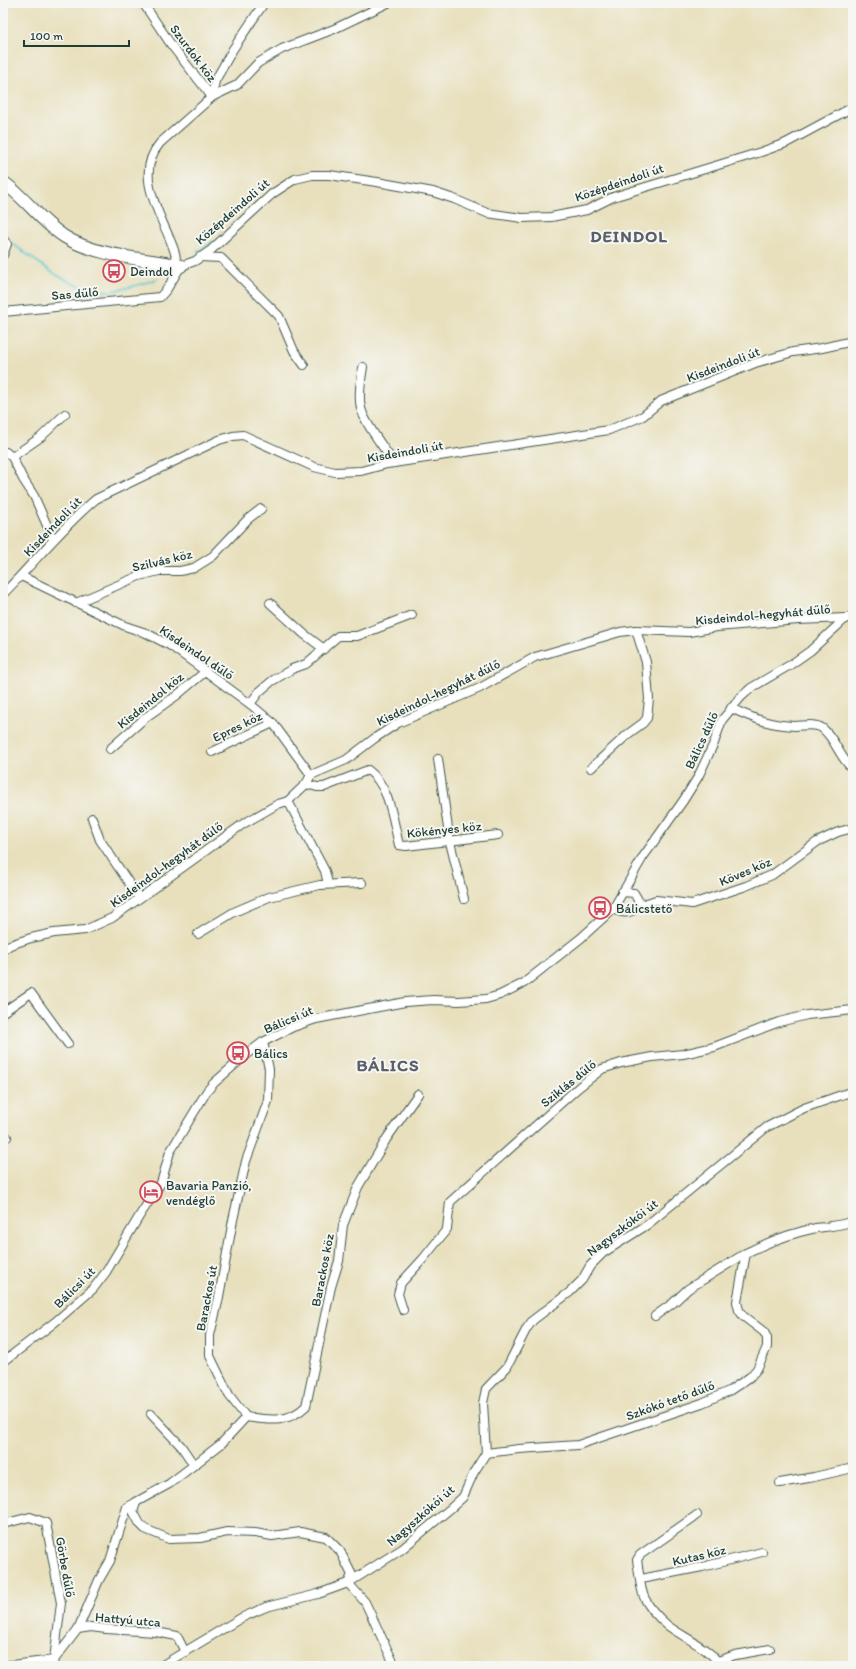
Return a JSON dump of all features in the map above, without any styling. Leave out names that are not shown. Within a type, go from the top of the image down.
[{"type":"street","name":"Szurdok köz","points":[[143,3],[172,46],[212,97]]},
{"type":"street","points":[[212,97],[215,81],[233,49],[264,3]]},
{"type":"street","points":[[3,182],[22,197],[51,227],[66,238],[92,249],[179,266],[151,192],[148,171],[153,152],[160,143],[212,97],[237,85],[258,63],[282,49],[334,29],[388,3]]},
{"type":"street","name":"Középdeindoli út","points":[[179,266],[195,261],[222,241],[272,194],[295,179],[312,175],[329,175],[433,192],[487,213],[522,218],[551,216],[587,210],[613,197],[786,143],[853,107]]},
{"type":"street","points":[[3,240],[7,244],[3,255]]},
{"type":"street","points":[[200,257],[221,258],[269,304],[279,316],[294,351],[304,365]]},
{"type":"street","name":"Sas dűlő","points":[[3,312],[155,299],[164,293],[179,266]]},
{"type":"street","name":"Kisdeindoli út","points":[[3,594],[53,540],[96,499],[219,440],[232,436],[243,434],[314,467],[335,472],[361,471],[394,463],[610,430],[642,416],[661,401],[755,363],[793,352],[822,348],[853,341]]},
{"type":"street","points":[[363,368],[360,390],[361,408],[367,421],[394,463]]},
{"type":"street","points":[[12,457],[41,437],[65,414]]},
{"type":"street","points":[[3,454],[6,452],[12,457],[23,479],[34,496],[53,540]]},
{"type":"street","name":"Szilvás köz","points":[[76,603],[139,576],[159,571],[180,571],[194,568],[214,556],[248,519],[261,509]]},
{"type":"street","name":"Kisdeindol dűlő","points":[[21,576],[125,626],[146,633],[170,646],[206,671],[273,723],[311,775]]},
{"type":"street","points":[[270,603],[304,634],[324,648]]},
{"type":"street","points":[[250,704],[259,692],[272,681],[306,664],[338,636],[357,636],[412,615]]},
{"type":"street","name":"Kisdeindol-hegyhát dűlő","points":[[3,950],[10,945],[31,938],[54,933],[85,930],[112,918],[243,824],[278,804],[288,801],[306,784],[311,775],[346,760],[398,723],[480,688],[535,657],[598,637],[636,630],[689,632],[717,627],[849,617]]},
{"type":"street","name":"Bálics dűlő","points":[[622,892],[644,857],[687,795],[714,743],[722,720],[731,708],[751,688],[790,665],[810,651],[849,617]]},
{"type":"street","points":[[591,768],[628,734],[643,723],[648,713],[646,662],[636,630]]},
{"type":"street","name":"Kisdeindol köz","points":[[110,749],[146,717],[176,696],[206,671]]},
{"type":"street","points":[[731,708],[756,720],[769,723],[793,726],[815,725],[821,727],[832,740],[846,764],[853,769]]},
{"type":"street","name":"Epres köz","points":[[212,752],[273,723]]},
{"type":"street","points":[[438,759],[450,842],[464,899]]},
{"type":"street","name":"Kökényes köz","points":[[306,784],[324,787],[368,770],[376,777],[388,800],[399,845],[406,846],[450,842],[498,835]]},
{"type":"street","points":[[288,801],[326,870],[328,884]]},
{"type":"street","points":[[92,818],[100,840],[139,898]]},
{"type":"street","name":"Köves köz","points":[[638,906],[656,900],[692,904],[746,886],[772,875],[817,842],[838,832],[853,828]]},
{"type":"street","points":[[198,934],[234,912],[269,897],[328,884],[362,883]]},
{"type":"street","points":[[613,909],[627,912],[633,911],[638,906],[638,900],[635,894],[630,891],[622,892]]},
{"type":"street","name":"Bálicsi út","points":[[3,1362],[55,1322],[93,1289],[106,1272],[140,1214],[161,1184],[170,1152],[207,1091],[239,1060],[263,1042],[293,1027],[323,1018],[405,1002],[433,1000],[459,1002],[486,999],[500,995],[524,983],[581,938],[613,909],[622,892]]},
{"type":"street","points":[[3,1012],[31,993],[68,1044]]},
{"type":"street","name":"Sziklás dűlő","points":[[403,1310],[398,1294],[401,1283],[447,1229],[450,1202],[579,1087],[602,1069],[621,1063],[652,1057],[684,1054],[714,1047],[780,1022],[806,1015],[853,1010]]},
{"type":"street","name":"Barackos út","points":[[246,1417],[229,1395],[210,1356],[210,1335],[246,1162],[268,1101],[270,1083],[269,1069],[263,1042]]},
{"type":"street","name":"Nagyszkókói út","points":[[161,1666],[241,1618],[266,1607],[318,1594],[348,1583],[402,1549],[463,1497],[474,1472],[486,1454],[483,1403],[486,1389],[507,1367],[527,1328],[533,1320],[570,1292],[582,1280],[590,1266],[603,1253],[647,1225],[767,1126],[804,1108],[853,1091]]},
{"type":"street","name":"Barackos köz","points":[[246,1417],[275,1421],[298,1414],[306,1406],[339,1261],[343,1225],[358,1187],[387,1138],[418,1094]]},
{"type":"street","points":[[655,1316],[673,1304],[688,1289],[746,1253],[796,1233],[836,1226],[853,1221]]},
{"type":"street","name":"Szkókó tető dűlő","points":[[486,1454],[519,1449],[578,1445],[702,1404],[729,1391],[750,1377],[757,1369],[765,1353],[767,1338],[764,1332],[743,1316],[739,1310],[737,1302],[746,1253]]},
{"type":"street","points":[[151,1414],[181,1446],[194,1465]]},
{"type":"street","points":[[78,1629],[110,1560],[127,1507],[136,1503],[144,1496],[169,1484],[221,1444],[246,1417]]},
{"type":"street","points":[[780,1483],[853,1468]]},
{"type":"street","points":[[136,1503],[134,1511],[140,1524],[153,1533],[169,1539],[200,1538],[227,1532],[255,1533],[272,1536],[300,1532],[326,1537],[340,1551],[352,1574],[348,1583],[365,1602],[395,1666]]},
{"type":"street","name":"Kutas köz","points":[[697,1515],[640,1555],[637,1560],[645,1599],[656,1614],[667,1625],[710,1653],[719,1664]]},
{"type":"street","name":"Görbe dűlő","points":[[3,1524],[30,1517],[46,1523],[61,1604],[54,1663]]},
{"type":"street","name":"Kutas köz","points":[[641,1579],[702,1567],[762,1552]]},
{"type":"street","name":"Hattyú utca","points":[[54,1663],[78,1629],[91,1627],[156,1632],[177,1636],[185,1652]]},
{"type":"street","points":[[719,1664],[735,1655],[770,1650]]},
{"type":"street","points":[[3,1666],[54,1663]]},
{"type":"waterway","points":[[197,252],[216,240]]},
{"type":"waterway","points":[[13,244],[56,275],[67,281],[92,290],[117,290],[157,279]]},
{"type":"place","name":"Deindol","points":[[114,271]]},
{"type":"place","name":"Bálicstető","points":[[600,908]]},
{"type":"place","name":"Bálics","points":[[238,1053]]},
{"type":"place","name":"Bavaria Panzió, vendéglő","points":[[151,1192]]},
{"type":"district","name":"DEINDOL","points":[[629,236]]},
{"type":"district","name":"BÁLICS","points":[[388,1065]]}]
